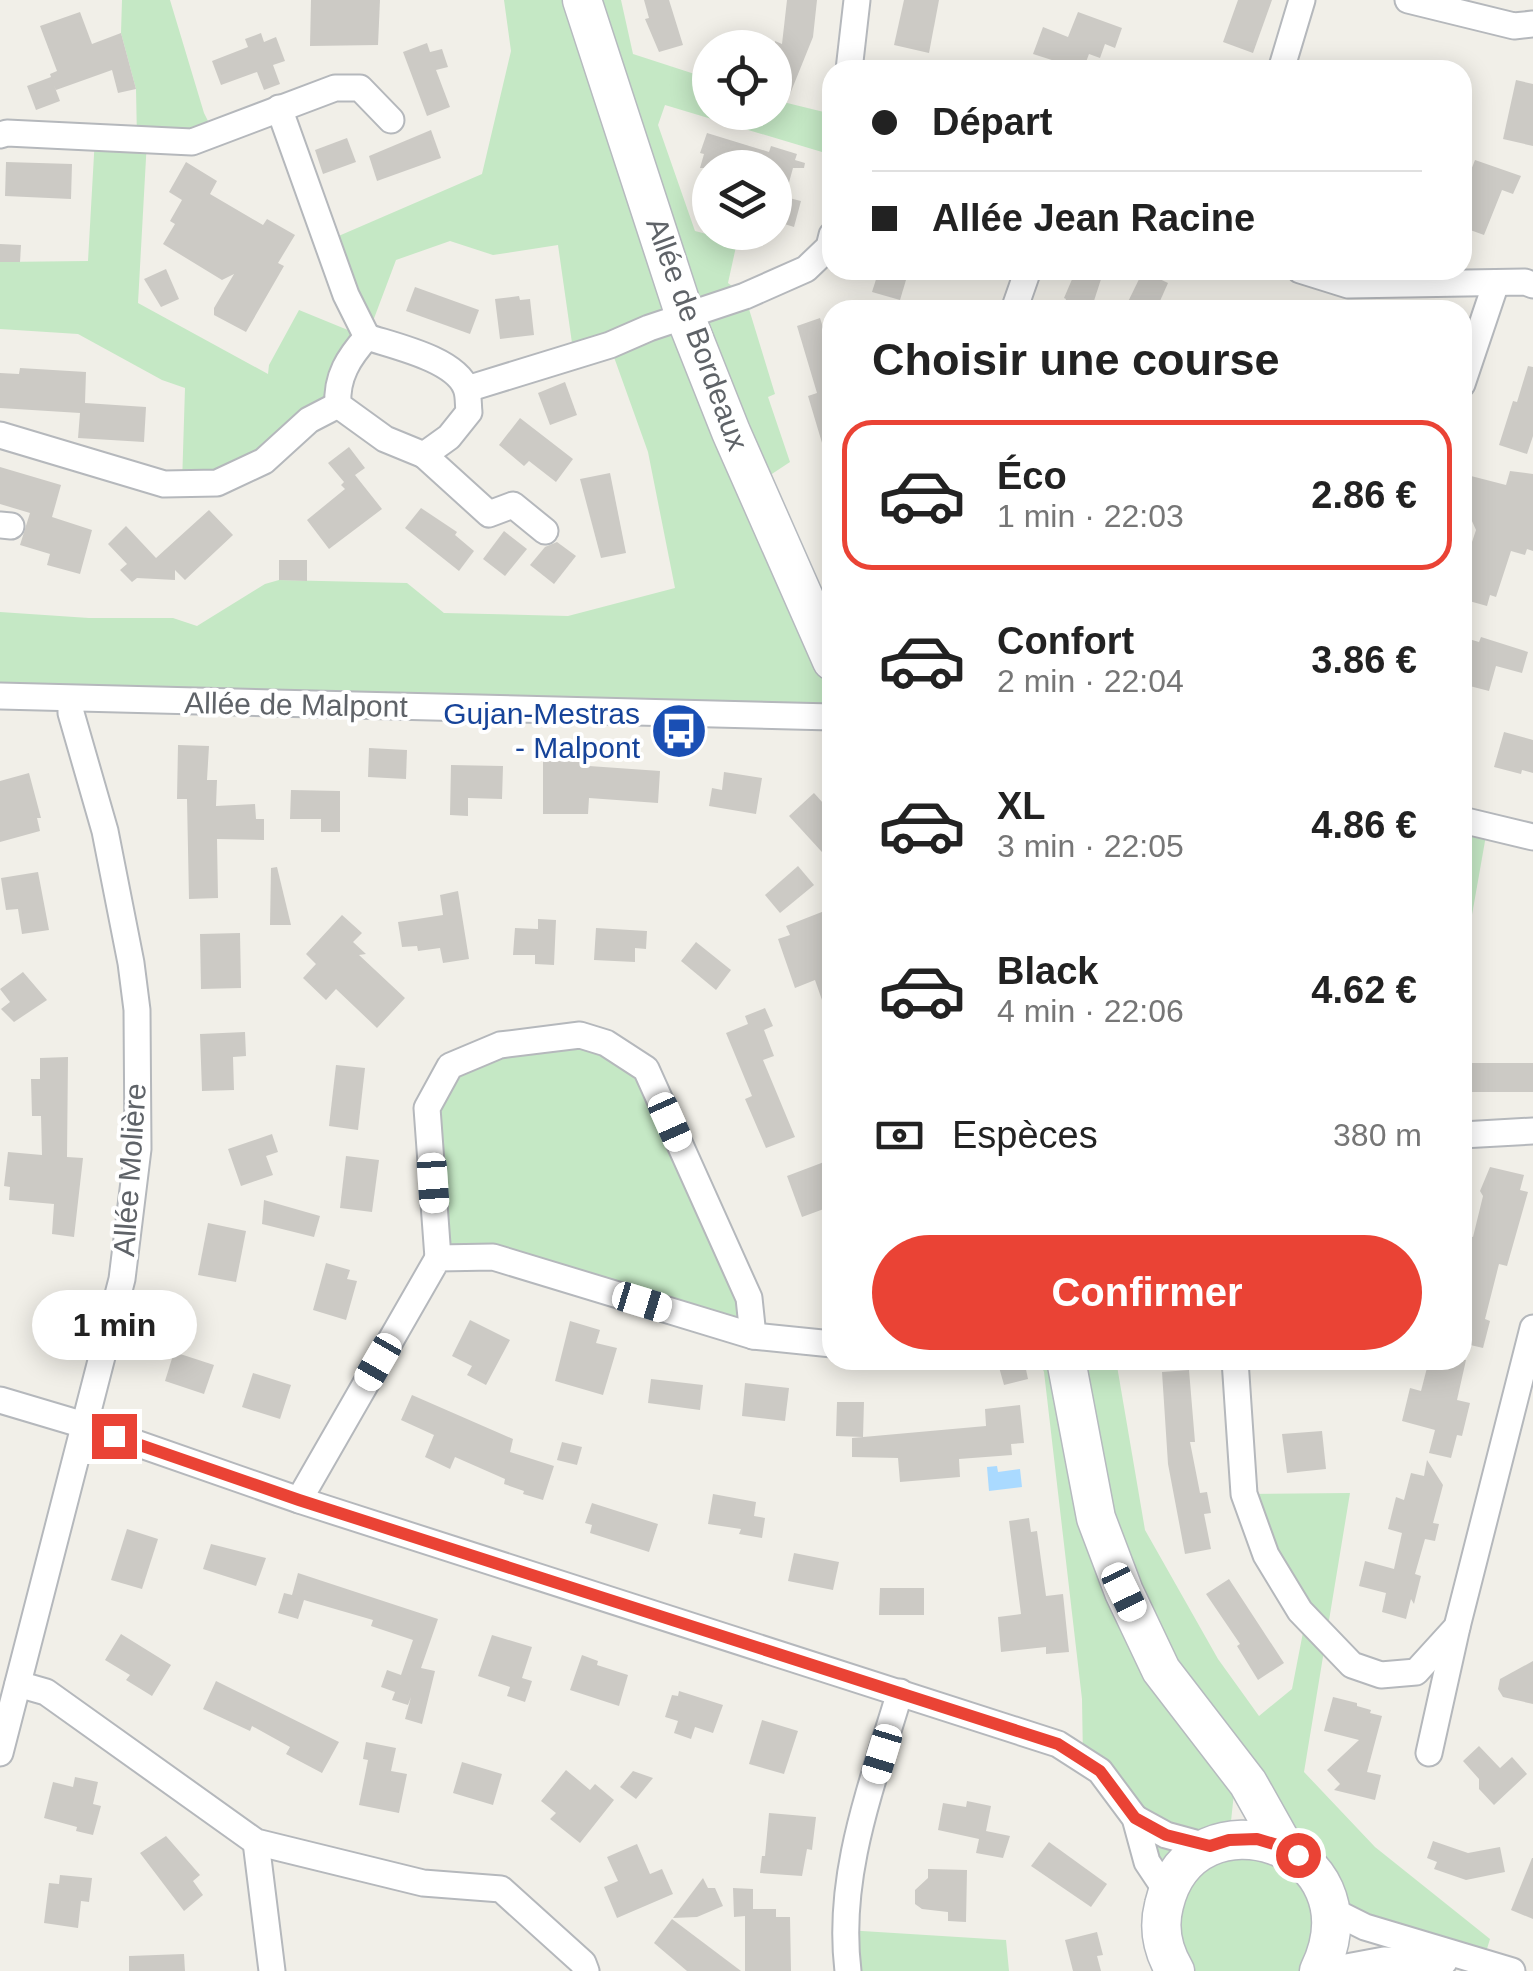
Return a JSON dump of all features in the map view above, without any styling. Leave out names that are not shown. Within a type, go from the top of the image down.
[{"type":"main road","name":"Allée de Bordeaux","points":[[582,0],[685,316],[731,432],[822,638]]},
{"type":"main road","points":[[1068,1370],[1096,1518],[1124,1592],[1161,1670],[1228,1756],[1266,1812],[1284,1847]]},
{"type":"main road","points":[[1219,1843],[1234,1793],[1228,1756]]},
{"type":"main road","points":[[1172,1970],[1162,1930],[1167,1892],[1188,1862],[1219,1843],[1257,1839],[1284,1847],[1310,1866],[1322,1884],[1332,1910],[1332,1932],[1322,1971]]},
{"type":"street","points":[[850,60],[857,0]]},
{"type":"street","points":[[1283,60],[1302,0]]},
{"type":"street","points":[[1408,0],[1514,26],[1533,24]]},
{"type":"street","points":[[0,135],[192,142],[335,88],[360,88],[391,120]]},
{"type":"street","points":[[279,108],[346,295],[367,337],[410,350],[455,371],[467,389],[469,412],[449,438],[424,455]]},
{"type":"street","points":[[467,389],[610,345],[745,296],[806,269],[822,254]]},
{"type":"street","points":[[1330,280],[1348,286],[1533,284]]},
{"type":"street","points":[[1472,354],[1496,282]]},
{"type":"street","points":[[367,337],[352,353],[336,386],[338,404],[385,439],[424,455],[488,514],[513,506],[544,531]]},
{"type":"street","points":[[0,435],[164,484],[217,483],[264,461],[309,420],[338,404]]},
{"type":"street","name":"Allée de Malpont","points":[[0,696],[822,717]]},
{"type":"street","name":"Allée Molière","points":[[0,1753],[4,1721],[18,1684],[124,1264],[138,1149],[137,1010],[131,963],[105,830],[70,713],[71,698]]},
{"type":"street","points":[[1472,822],[1533,837]]},
{"type":"street","points":[[299,1500],[438,1258],[427,1108],[450,1066],[500,1045],[580,1036],[606,1042],[646,1069],[750,1298],[754,1336]]},
{"type":"street","points":[[1472,1134],[1533,1132]]},
{"type":"street","points":[[438,1258],[494,1258],[754,1336],[822,1343]]},
{"type":"street","points":[[1430,1754],[1457,1627],[1533,1328]]},
{"type":"street","points":[[1235,1370],[1244,1494],[1266,1555],[1300,1611],[1352,1665],[1381,1675],[1416,1672],[1457,1627]]},
{"type":"street","points":[[0,1400],[1058,1744],[1100,1771],[1135,1818],[1147,1862],[1167,1892]]},
{"type":"street","points":[[18,1684],[46,1692],[256,1842],[422,1883],[501,1889],[583,1963],[586,1971]]},
{"type":"street","points":[[848,1971],[845,1946],[853,1846],[900,1692]]},
{"type":"street","points":[[1135,1818],[1166,1835],[1219,1843]]},
{"type":"street","points":[[256,1842],[272,1971]]},
{"type":"street","points":[[1332,1910],[1364,1927],[1512,1971]]},
{"type":"street","points":[[1322,1971],[1395,1960],[1482,1965]]},
{"type":"green space","points":[[122,0],[170,0],[204,113],[214,133],[147,140],[138,303],[268,374],[269,365],[299,310],[365,337],[327,241],[482,174],[511,51],[504,0],[621,0],[633,54],[692,73],[692,113],[665,105],[658,125],[692,222],[692,250],[735,250],[728,283],[745,296],[775,394],[768,397],[790,462],[755,485],[822,638],[822,717],[0,696],[0,612],[173,618],[197,626],[265,584],[279,580],[407,583],[444,613],[568,616],[675,588],[648,452],[610,346],[574,357],[558,245],[493,255],[450,241],[396,260],[367,337],[337,386],[264,461],[182,484],[185,388],[162,380],[78,334],[0,329],[0,262],[88,261],[95,137],[137,139],[136,89],[121,33]]},
{"type":"green space","points":[[792,104],[822,112],[822,152],[748,130],[792,130]]},
{"type":"green space","points":[[1472,821],[1488,824],[1472,915]]},
{"type":"green space","points":[[580,1035],[646,1069],[753,1336],[493,1257],[438,1258],[427,1108],[450,1066]]},
{"type":"green space","points":[[1118,1370],[1145,1530],[1218,1659],[1259,1716],[1292,1689],[1306,1617],[1244,1494],[1350,1493],[1304,1772],[1375,1847],[1490,1939],[1482,1965],[1365,1927],[1234,1793],[1229,1840],[1167,1892],[1135,1818],[1083,1760],[1082,1699],[1044,1372]]},
{"type":"green space","points":[[1247,1851],[1299,1872],[1320,1924],[1302,1971],[1191,1971],[1179,1952],[1179,1896],[1195,1873]]},
{"type":"green space","points":[[846,1930],[1006,1940],[1009,1971],[848,1971]]},
{"type":"water","points":[[997,1466],[998,1472],[1020,1469],[1022,1487],[989,1491],[987,1467]]},
{"type":"building","points":[[311,0],[380,0],[378,45],[310,46]]},
{"type":"building","points":[[644,0],[669,0],[683,45],[659,52],[645,19],[649,18]]},
{"type":"building","points":[[787,0],[817,0],[813,37],[792,89],[792,30],[784,30]]},
{"type":"building","points":[[904,0],[939,0],[929,53],[894,45]]},
{"type":"building","points":[[1238,0],[1272,0],[1253,53],[1223,42]]},
{"type":"building","points":[[80,12],[92,44],[121,33],[136,89],[118,93],[112,70],[56,90],[54,85],[60,101],[36,110],[27,86],[57,71],[40,26]]},
{"type":"building","points":[[1078,12],[1122,28],[1115,48],[1105,44],[1100,58],[1089,54],[1087,60],[1052,60],[1033,54],[1043,27],[1068,37]]},
{"type":"building","points":[[261,33],[264,42],[276,37],[285,61],[273,65],[280,84],[264,90],[257,72],[221,85],[212,61],[248,47],[245,39]]},
{"type":"building","points":[[427,43],[430,52],[442,49],[448,67],[436,70],[450,107],[427,116],[403,52]]},
{"type":"building","points":[[1516,80],[1533,84],[1533,146],[1503,139]]},
{"type":"building","points":[[431,130],[441,158],[377,181],[369,156]]},
{"type":"building","points":[[707,133],[762,150],[701,150]]},
{"type":"building","points":[[347,138],[356,162],[323,174],[315,150]]},
{"type":"building","points":[[792,152],[797,154],[795,160],[805,163],[804,168],[793,168],[792,172]]},
{"type":"building","points":[[1475,160],[1521,176],[1513,194],[1502,190],[1484,235],[1472,231]]},
{"type":"building","points":[[6,162],[72,164],[71,199],[5,196]]},
{"type":"building","points":[[186,162],[217,181],[210,194],[263,225],[267,219],[295,235],[278,263],[284,266],[246,332],[214,315],[214,308],[234,274],[222,280],[163,244],[175,224],[170,221],[182,200],[169,192]]},
{"type":"building","points":[[792,199],[801,201],[792,226]]},
{"type":"building","points":[[0,244],[21,245],[20,262],[0,262]]},
{"type":"building","points":[[166,269],[179,299],[161,307],[144,279]]},
{"type":"building","points":[[876,280],[906,280],[900,300],[872,292]]},
{"type":"building","points":[[1072,280],[1101,280],[1094,300],[1064,298]]},
{"type":"building","points":[[1139,280],[1168,283],[1160,300],[1129,300]]},
{"type":"building","points":[[415,287],[479,310],[470,334],[406,311]]},
{"type":"building","points":[[519,296],[520,300],[530,299],[534,335],[500,339],[495,299]]},
{"type":"building","points":[[820,318],[822,324],[822,443],[808,396],[817,393],[797,326]]},
{"type":"building","points":[[1528,366],[1533,367],[1533,436],[1527,454],[1499,445]]},
{"type":"building","points":[[20,368],[86,372],[85,403],[146,407],[144,442],[78,438],[80,413],[0,408],[0,373],[19,374]]},
{"type":"building","points":[[565,382],[577,415],[550,425],[538,393]]},
{"type":"building","points":[[520,418],[573,459],[556,482],[529,461],[524,466],[499,445]]},
{"type":"building","points":[[349,447],[365,468],[355,475],[382,509],[329,549],[307,520],[345,489],[328,463]]},
{"type":"building","points":[[0,467],[61,485],[52,517],[92,530],[80,574],[47,565],[50,554],[20,545],[30,513],[0,504]]},
{"type":"building","points":[[1510,471],[1533,474],[1533,551],[1527,549],[1525,555],[1511,551],[1496,597],[1490,595],[1487,606],[1472,602],[1472,542],[1476,530],[1472,521],[1472,476],[1506,485]]},
{"type":"building","points":[[610,473],[626,553],[601,558],[580,479]]},
{"type":"building","points":[[421,508],[457,532],[455,535],[474,551],[459,571],[405,528]]},
{"type":"building","points":[[209,510],[233,535],[185,580],[175,570],[175,580],[137,578],[132,582],[120,570],[127,564],[108,544],[126,526],[156,558]]},
{"type":"building","points":[[504,531],[527,549],[505,576],[483,559]]},
{"type":"building","points":[[557,542],[576,556],[554,584],[530,565],[545,547]]},
{"type":"building","points":[[279,560],[307,560],[307,581],[279,580]]},
{"type":"building","points":[[1481,637],[1528,652],[1522,673],[1496,666],[1489,691],[1472,687],[1472,640],[1479,642]]},
{"type":"building","points":[[1504,732],[1533,740],[1533,773],[1494,767]]},
{"type":"building","points":[[178,745],[209,746],[207,780],[217,780],[216,806],[255,804],[256,819],[264,819],[264,840],[217,839],[218,898],[189,899],[187,799],[177,799]]},
{"type":"building","points":[[369,748],[407,750],[406,779],[368,777]]},
{"type":"building","points":[[543,761],[589,761],[589,766],[660,771],[658,803],[589,798],[588,814],[543,814]]},
{"type":"building","points":[[451,765],[503,766],[502,799],[468,798],[468,816],[450,815]]},
{"type":"building","points":[[724,772],[762,778],[756,814],[709,806],[712,788],[722,790]]},
{"type":"building","points":[[29,773],[41,818],[37,818],[40,831],[0,842],[0,781]]},
{"type":"building","points":[[291,790],[340,791],[340,832],[321,832],[321,819],[290,819]]},
{"type":"building","points":[[814,793],[822,802],[822,852],[789,816]]},
{"type":"building","points":[[798,866],[814,885],[780,913],[765,895]]},
{"type":"building","points":[[277,867],[291,925],[270,925],[271,868]]},
{"type":"building","points":[[38,872],[49,930],[22,934],[18,909],[6,910],[1,878]]},
{"type":"building","points":[[458,891],[469,959],[443,963],[440,948],[418,951],[417,946],[402,947],[398,922],[443,915],[440,895]]},
{"type":"building","points":[[822,912],[822,1000],[815,980],[795,988],[778,939],[790,935],[786,926]]},
{"type":"building","points":[[342,915],[362,933],[353,942],[366,954],[359,955],[405,998],[377,1028],[336,989],[326,1000],[303,978],[316,964],[306,954]]},
{"type":"building","points":[[538,919],[556,920],[554,965],[535,964],[535,955],[513,955],[515,928],[538,929]]},
{"type":"building","points":[[596,928],[647,931],[646,949],[635,948],[635,962],[594,960]]},
{"type":"building","points":[[240,933],[241,988],[201,989],[200,934]]},
{"type":"building","points":[[696,942],[731,970],[716,990],[681,961]]},
{"type":"building","points":[[23,972],[47,1000],[14,1022],[1,1009],[10,1002],[0,989]]},
{"type":"building","points":[[765,1008],[773,1026],[764,1030],[774,1056],[763,1060],[795,1137],[766,1148],[745,1099],[752,1096],[726,1033],[748,1024],[745,1016]]},
{"type":"building","points":[[245,1032],[246,1056],[233,1057],[234,1090],[202,1091],[200,1034]]},
{"type":"building","points":[[68,1057],[67,1157],[83,1158],[74,1237],[52,1234],[54,1204],[9,1200],[10,1187],[4,1186],[8,1152],[42,1155],[41,1116],[32,1116],[31,1079],[40,1079],[40,1058]]},
{"type":"building","points":[[1472,1063],[1533,1063],[1533,1092],[1472,1092]]},
{"type":"building","points":[[336,1065],[365,1068],[358,1130],[329,1126]]},
{"type":"building","points":[[272,1134],[278,1152],[266,1156],[273,1175],[241,1186],[228,1149]]},
{"type":"building","points":[[346,1156],[379,1160],[372,1212],[340,1208]]},
{"type":"building","points":[[822,1163],[822,1210],[802,1217],[787,1176]]},
{"type":"building","points":[[1490,1167],[1524,1175],[1520,1190],[1528,1192],[1507,1266],[1499,1264],[1485,1319],[1490,1321],[1483,1348],[1472,1345],[1472,1237],[1483,1196],[1480,1191]]},
{"type":"building","points":[[264,1200],[320,1216],[314,1237],[262,1224]]},
{"type":"building","points":[[208,1223],[246,1231],[236,1282],[198,1275]]},
{"type":"building","points":[[326,1263],[350,1270],[347,1279],[357,1281],[346,1320],[313,1310]]},
{"type":"building","points":[[470,1320],[510,1340],[486,1385],[467,1375],[472,1366],[452,1356]]},
{"type":"building","points":[[570,1321],[600,1330],[596,1343],[617,1348],[603,1395],[555,1381]]},
{"type":"building","points":[[174,1352],[214,1365],[204,1394],[165,1381]]},
{"type":"building","points":[[1000,1370],[1026,1370],[1028,1379],[1004,1385]]},
{"type":"building","points":[[1189,1370],[1195,1442],[1190,1442],[1200,1493],[1207,1492],[1211,1513],[1204,1514],[1211,1549],[1185,1554],[1168,1464],[1162,1372]]},
{"type":"building","points":[[1426,1370],[1464,1370],[1457,1400],[1470,1403],[1462,1436],[1457,1435],[1451,1458],[1429,1453],[1435,1430],[1402,1421],[1410,1388],[1421,1391]]},
{"type":"building","points":[[253,1373],[291,1385],[280,1419],[242,1407]]},
{"type":"building","points":[[651,1379],[703,1385],[700,1410],[648,1403]]},
{"type":"building","points":[[745,1383],[789,1388],[785,1421],[742,1416]]},
{"type":"building","points":[[412,1395],[513,1439],[510,1452],[554,1466],[543,1500],[523,1494],[524,1491],[504,1484],[505,1479],[455,1457],[450,1469],[425,1457],[434,1435],[401,1420]]},
{"type":"building","points":[[837,1402],[864,1402],[863,1437],[836,1436]]},
{"type":"building","points":[[1020,1405],[1024,1443],[1011,1444],[1012,1455],[959,1459],[960,1477],[900,1482],[898,1458],[852,1457],[852,1438],[986,1426],[985,1409]]},
{"type":"building","points":[[1322,1431],[1326,1469],[1287,1473],[1282,1434]]},
{"type":"building","points":[[562,1442],[582,1447],[577,1465],[557,1460]]},
{"type":"building","points":[[1427,1460],[1443,1485],[1433,1523],[1439,1524],[1435,1541],[1425,1539],[1415,1574],[1421,1576],[1406,1619],[1382,1612],[1386,1593],[1359,1586],[1365,1561],[1394,1569],[1402,1533],[1388,1529],[1396,1497],[1404,1500],[1411,1473],[1424,1476]]},
{"type":"building","points":[[713,1494],[756,1502],[754,1516],[765,1518],[762,1538],[739,1534],[741,1529],[708,1524]]},
{"type":"building","points":[[592,1503],[658,1524],[649,1552],[590,1533],[592,1525],[585,1523]]},
{"type":"building","points":[[1029,1518],[1031,1532],[1037,1531],[1046,1596],[1063,1594],[1069,1652],[1046,1654],[1046,1647],[1001,1652],[998,1617],[1021,1614],[1009,1521]]},
{"type":"building","points":[[127,1529],[158,1539],[142,1589],[111,1580]]},
{"type":"building","points":[[211,1544],[266,1558],[256,1586],[203,1569]]},
{"type":"building","points":[[794,1553],[839,1562],[833,1590],[788,1581]]},
{"type":"building","points":[[298,1573],[438,1619],[421,1668],[435,1671],[422,1724],[405,1719],[411,1697],[408,1705],[392,1700],[395,1692],[381,1687],[387,1670],[401,1675],[413,1640],[371,1626],[373,1620],[304,1600],[298,1619],[278,1613],[284,1593],[292,1595]]},
{"type":"building","points":[[1229,1579],[1284,1663],[1258,1680],[1237,1646],[1240,1644],[1206,1594]]},
{"type":"building","points":[[880,1588],[924,1588],[924,1615],[879,1615]]},
{"type":"building","points":[[121,1634],[171,1665],[152,1696],[126,1680],[130,1675],[105,1660]]},
{"type":"building","points":[[492,1635],[532,1647],[522,1678],[532,1681],[525,1702],[507,1696],[510,1687],[478,1676]]},
{"type":"building","points":[[582,1655],[598,1661],[597,1665],[628,1675],[619,1706],[570,1690]]},
{"type":"building","points":[[1533,1661],[1533,1704],[1503,1697],[1498,1689],[1500,1679]]},
{"type":"building","points":[[216,1681],[339,1742],[322,1773],[286,1754],[290,1747],[252,1726],[250,1731],[203,1709]]},
{"type":"building","points":[[679,1691],[723,1705],[713,1733],[695,1727],[691,1739],[674,1733],[678,1721],[665,1717],[672,1695],[678,1696]]},
{"type":"building","points":[[1333,1697],[1357,1703],[1382,1716],[1367,1772],[1381,1775],[1375,1800],[1334,1790],[1340,1784],[1327,1770],[1359,1740],[1324,1731]]},
{"type":"building","points":[[762,1720],[798,1731],[784,1774],[749,1764]]},
{"type":"building","points":[[366,1742],[396,1748],[391,1771],[407,1774],[399,1813],[359,1805],[368,1760],[363,1759]]},
{"type":"building","points":[[1479,1746],[1500,1768],[1512,1757],[1527,1774],[1494,1805],[1479,1789],[1479,1779],[1463,1761]]},
{"type":"building","points":[[462,1762],[502,1774],[493,1805],[453,1793]]},
{"type":"building","points":[[566,1770],[590,1790],[595,1784],[614,1800],[580,1843],[550,1819],[556,1813],[541,1801]]},
{"type":"building","points":[[633,1771],[653,1778],[636,1799],[620,1787]]},
{"type":"building","points":[[75,1777],[98,1782],[93,1804],[101,1806],[93,1835],[44,1818],[53,1782],[73,1787]]},
{"type":"building","points":[[967,1801],[991,1806],[986,1831],[1010,1836],[1003,1858],[976,1853],[979,1839],[938,1830],[943,1803],[966,1807]]},
{"type":"building","points":[[769,1813],[816,1817],[812,1850],[807,1849],[802,1876],[760,1873]]},
{"type":"building","points":[[166,1836],[200,1875],[193,1881],[203,1895],[184,1911],[140,1853]]},
{"type":"building","points":[[1433,1841],[1468,1853],[1500,1847],[1505,1872],[1466,1880],[1434,1869],[1437,1862],[1427,1858]]},
{"type":"building","points":[[1049,1842],[1107,1884],[1091,1907],[1031,1866]]},
{"type":"building","points":[[637,1844],[650,1874],[662,1869],[673,1894],[617,1918],[604,1887],[618,1881],[607,1857]]},
{"type":"building","points":[[1533,1858],[1533,1919],[1511,1910]]},
{"type":"building","points":[[928,1869],[967,1870],[966,1922],[948,1921],[948,1912],[922,1909],[915,1904],[915,1890],[928,1878]]},
{"type":"building","points":[[60,1875],[92,1878],[89,1902],[81,1901],[78,1928],[44,1923],[49,1883],[59,1884]]},
{"type":"building","points":[[703,1878],[708,1888],[715,1888],[723,1906],[697,1917],[673,1918]]},
{"type":"building","points":[[733,1888],[753,1889],[753,1909],[776,1909],[776,1917],[790,1917],[791,1971],[745,1971],[745,1916],[734,1917]]},
{"type":"building","points":[[672,1919],[741,1971],[687,1971],[654,1943]]},
{"type":"building","points":[[1097,1932],[1103,1955],[1097,1956],[1101,1971],[1073,1971],[1065,1940]]},
{"type":"building","points":[[184,1954],[185,1971],[129,1971],[129,1956]]},
{"type":"place","name":"Gujan-Mestras - Malpont","points":[[679,731]]},
{"type":"route","points":[[114,1436],[299,1500],[1058,1744],[1100,1771],[1135,1818],[1166,1835],[1210,1846],[1229,1840],[1257,1839],[1298,1855]]}]
